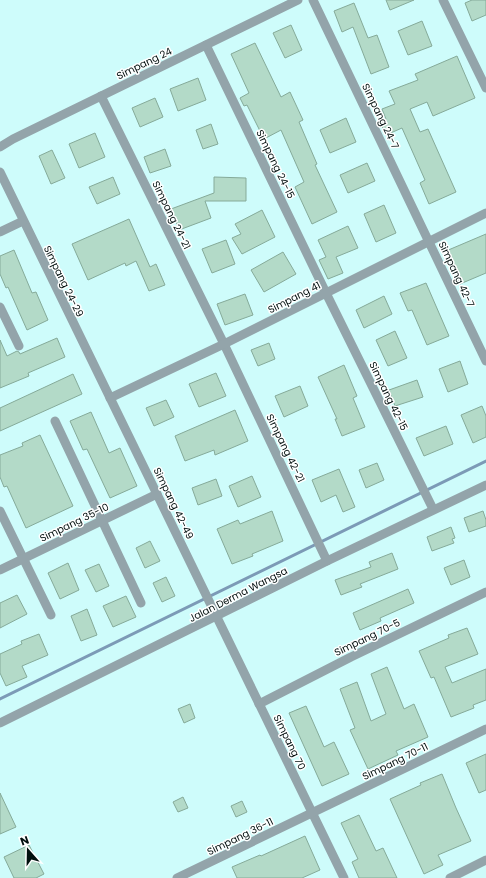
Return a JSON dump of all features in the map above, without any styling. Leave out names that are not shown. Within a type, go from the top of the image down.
[{"type":"street","name":"Simpang 24","points":[[0,147],[13,139],[298,0]]},
{"type":"street","name":"Simpang 24-7","points":[[313,0],[429,240]]},
{"type":"street","points":[[443,0],[486,88]]},
{"type":"street","name":"Simpang 24-15","points":[[206,45],[326,293]]},
{"type":"street","name":"Simpang 24-21","points":[[101,96],[224,344]]},
{"type":"street","name":"Simpang 24-29","points":[[0,172],[110,398]]},
{"type":"street","name":"Simpang 41","points":[[110,398],[224,344],[429,240],[486,213]]},
{"type":"street","points":[[0,232],[23,221]]},
{"type":"street","name":"Simpang 42-7","points":[[429,240],[486,361]]},
{"type":"street","name":"Simpang 42-15","points":[[326,293],[433,510]]},
{"type":"street","points":[[0,306],[19,346]]},
{"type":"street","name":"Simpang 42-21","points":[[224,344],[327,561]]},
{"type":"street","name":"Simpang 42-49","points":[[110,398],[217,617]]},
{"type":"street","points":[[55,421],[142,603]]},
{"type":"street","name":"Jalan Derma Wangsa","points":[[0,723],[217,617],[327,561],[486,485]]},
{"type":"street","name":"Simpang 35-10","points":[[0,570],[157,494]]},
{"type":"street","points":[[0,511],[51,615]]},
{"type":"street","name":"Simpang 70-5","points":[[259,704],[350,657],[486,592]]},
{"type":"street","name":"Simpang 70","points":[[217,617],[344,878]]},
{"type":"street","name":"Simpang 70-11","points":[[313,813],[486,729]]},
{"type":"street","name":"Simpang 36-11","points":[[177,878],[313,813]]},
{"type":"street","points":[[450,878],[486,860]]},
{"type":"building","points":[[386,0],[414,0],[390,10]]},
{"type":"building","points":[[472,0],[486,0],[486,15],[472,21],[465,3]]},
{"type":"building","points":[[354,3],[368,38],[377,35],[389,67],[371,74],[353,27],[342,32],[334,11]]},
{"type":"building","points":[[422,21],[432,46],[408,55],[398,31]]},
{"type":"building","points":[[291,25],[302,50],[285,58],[273,33]]},
{"type":"building","points":[[255,43],[281,97],[290,92],[303,120],[299,122],[317,164],[315,165],[337,212],[312,224],[295,187],[304,182],[281,130],[264,139],[247,105],[244,106],[240,98],[249,93],[231,54]]},
{"type":"building","points":[[457,56],[475,98],[433,116],[427,102],[410,109],[420,132],[428,129],[456,192],[429,204],[420,183],[425,180],[402,128],[386,135],[380,122],[386,119],[382,109],[395,104],[389,91],[418,80],[415,74]]},
{"type":"building","points":[[198,78],[206,100],[178,111],[170,89]]},
{"type":"building","points":[[155,98],[163,117],[140,127],[132,108]]},
{"type":"building","points":[[346,118],[356,142],[330,153],[320,130]]},
{"type":"building","points":[[211,124],[218,144],[203,149],[196,130]]},
{"type":"building","points":[[95,133],[105,157],[79,168],[69,144]]},
{"type":"building","points":[[165,149],[171,166],[150,173],[144,157]]},
{"type":"building","points":[[52,150],[65,178],[51,184],[39,156]]},
{"type":"building","points":[[367,163],[375,181],[348,193],[340,175]]},
{"type":"building","points":[[113,177],[120,194],[97,204],[89,187]]},
{"type":"building","points":[[214,177],[246,178],[246,201],[205,201],[211,218],[179,230],[171,209],[214,193]]},
{"type":"building","points":[[384,205],[396,233],[376,242],[364,214]]},
{"type":"building","points":[[262,210],[275,237],[242,254],[232,238],[241,234],[235,224]]},
{"type":"building","points":[[129,219],[150,267],[156,264],[165,285],[149,291],[136,261],[126,266],[125,263],[88,280],[72,244]]},
{"type":"building","points":[[348,226],[358,248],[336,257],[343,273],[328,279],[319,260],[326,257],[318,240]]},
{"type":"building","points":[[486,234],[486,273],[460,284],[446,251]]},
{"type":"building","points":[[226,240],[235,264],[212,273],[202,249]]},
{"type":"building","points":[[14,250],[32,293],[36,292],[48,320],[27,330],[8,287],[6,288],[0,274],[0,256]]},
{"type":"building","points":[[283,252],[296,274],[264,292],[251,270]]},
{"type":"building","points":[[426,283],[449,336],[427,345],[412,310],[408,311],[400,293]]},
{"type":"building","points":[[245,294],[253,315],[225,325],[217,304]]},
{"type":"building","points":[[384,296],[392,314],[364,328],[356,310]]},
{"type":"building","points":[[395,331],[407,358],[388,366],[376,340]]},
{"type":"building","points":[[57,338],[65,357],[28,373],[29,376],[0,388],[0,340],[7,356],[17,351],[20,354]]},
{"type":"building","points":[[269,343],[275,359],[258,366],[251,350]]},
{"type":"building","points":[[460,361],[468,384],[448,392],[439,369]]},
{"type":"building","points":[[344,365],[357,396],[353,398],[365,427],[342,436],[335,419],[337,419],[318,377]]},
{"type":"building","points":[[216,373],[226,396],[199,407],[189,384]]},
{"type":"building","points":[[73,374],[82,394],[0,431],[0,408]]},
{"type":"building","points":[[417,380],[423,397],[395,406],[389,390]]},
{"type":"building","points":[[300,386],[308,406],[284,417],[275,396]]},
{"type":"building","points":[[166,400],[174,417],[154,426],[146,408]]},
{"type":"building","points":[[482,406],[486,416],[486,437],[473,443],[461,415]]},
{"type":"building","points":[[235,410],[248,441],[215,455],[214,450],[185,461],[175,436]]},
{"type":"building","points":[[91,412],[109,453],[120,448],[137,486],[110,498],[87,449],[83,450],[70,421]]},
{"type":"building","points":[[446,426],[453,444],[424,456],[416,438]]},
{"type":"building","points":[[40,435],[73,506],[26,528],[7,486],[4,487],[0,477],[0,455],[23,446],[22,443]]},
{"type":"building","points":[[377,463],[384,480],[366,488],[359,470]]},
{"type":"building","points":[[339,469],[355,507],[343,512],[336,495],[321,502],[312,480]]},
{"type":"building","points":[[252,476],[261,497],[238,507],[229,486]]},
{"type":"building","points":[[216,479],[222,496],[198,505],[192,488]]},
{"type":"building","points":[[272,511],[283,541],[252,554],[253,556],[232,564],[217,529],[238,520],[240,524]]},
{"type":"building","points":[[483,511],[486,526],[469,532],[464,518]]},
{"type":"building","points":[[451,527],[455,538],[452,539],[454,543],[432,551],[427,537]]},
{"type":"building","points":[[150,541],[160,561],[145,568],[136,548]]},
{"type":"building","points":[[392,553],[398,569],[360,584],[362,587],[341,595],[335,580],[371,567],[369,562]]},
{"type":"building","points":[[464,560],[470,577],[451,585],[444,568]]},
{"type":"building","points":[[68,563],[79,590],[60,599],[48,573]]},
{"type":"building","points":[[99,564],[109,586],[96,592],[85,570]]},
{"type":"building","points":[[166,577],[175,596],[162,602],[153,583]]},
{"type":"building","points":[[408,589],[414,603],[380,618],[381,621],[360,630],[353,613]]},
{"type":"building","points":[[17,595],[27,614],[0,628],[0,603]]},
{"type":"building","points":[[126,596],[136,617],[113,627],[103,606]]},
{"type":"building","points":[[87,609],[97,635],[81,641],[71,616]]},
{"type":"building","points":[[467,628],[478,654],[445,667],[452,683],[486,669],[486,700],[473,705],[474,708],[451,717],[434,677],[431,678],[419,651],[449,638],[448,635]]},
{"type":"building","points":[[39,634],[48,655],[22,666],[27,677],[6,686],[0,673],[0,654],[22,644],[21,641]]},
{"type":"building","points":[[387,667],[404,709],[414,704],[428,737],[396,751],[398,755],[368,769],[350,730],[355,728],[340,689],[357,682],[371,721],[386,714],[371,674]]},
{"type":"building","points":[[190,704],[195,718],[184,723],[178,709]]},
{"type":"building","points":[[306,706],[324,747],[334,742],[349,774],[322,786],[289,713]]},
{"type":"building","points":[[486,754],[486,790],[479,793],[466,763]]},
{"type":"building","points":[[442,774],[471,841],[438,855],[443,865],[424,874],[390,799],[421,785],[420,783]]},
{"type":"building","points":[[0,793],[16,827],[0,834]]},
{"type":"building","points":[[183,797],[188,808],[178,812],[173,802]]},
{"type":"building","points":[[242,801],[247,812],[236,817],[231,806]]},
{"type":"building","points":[[359,815],[376,851],[383,848],[397,878],[359,878],[352,862],[358,859],[341,823]]},
{"type":"building","points":[[305,836],[320,870],[302,878],[237,878],[232,867],[260,855],[261,856]]},
{"type":"building","points":[[29,845],[44,874],[36,878],[14,878],[4,857]]},
{"type":"waterway","points":[[0,699],[486,461]]}]
